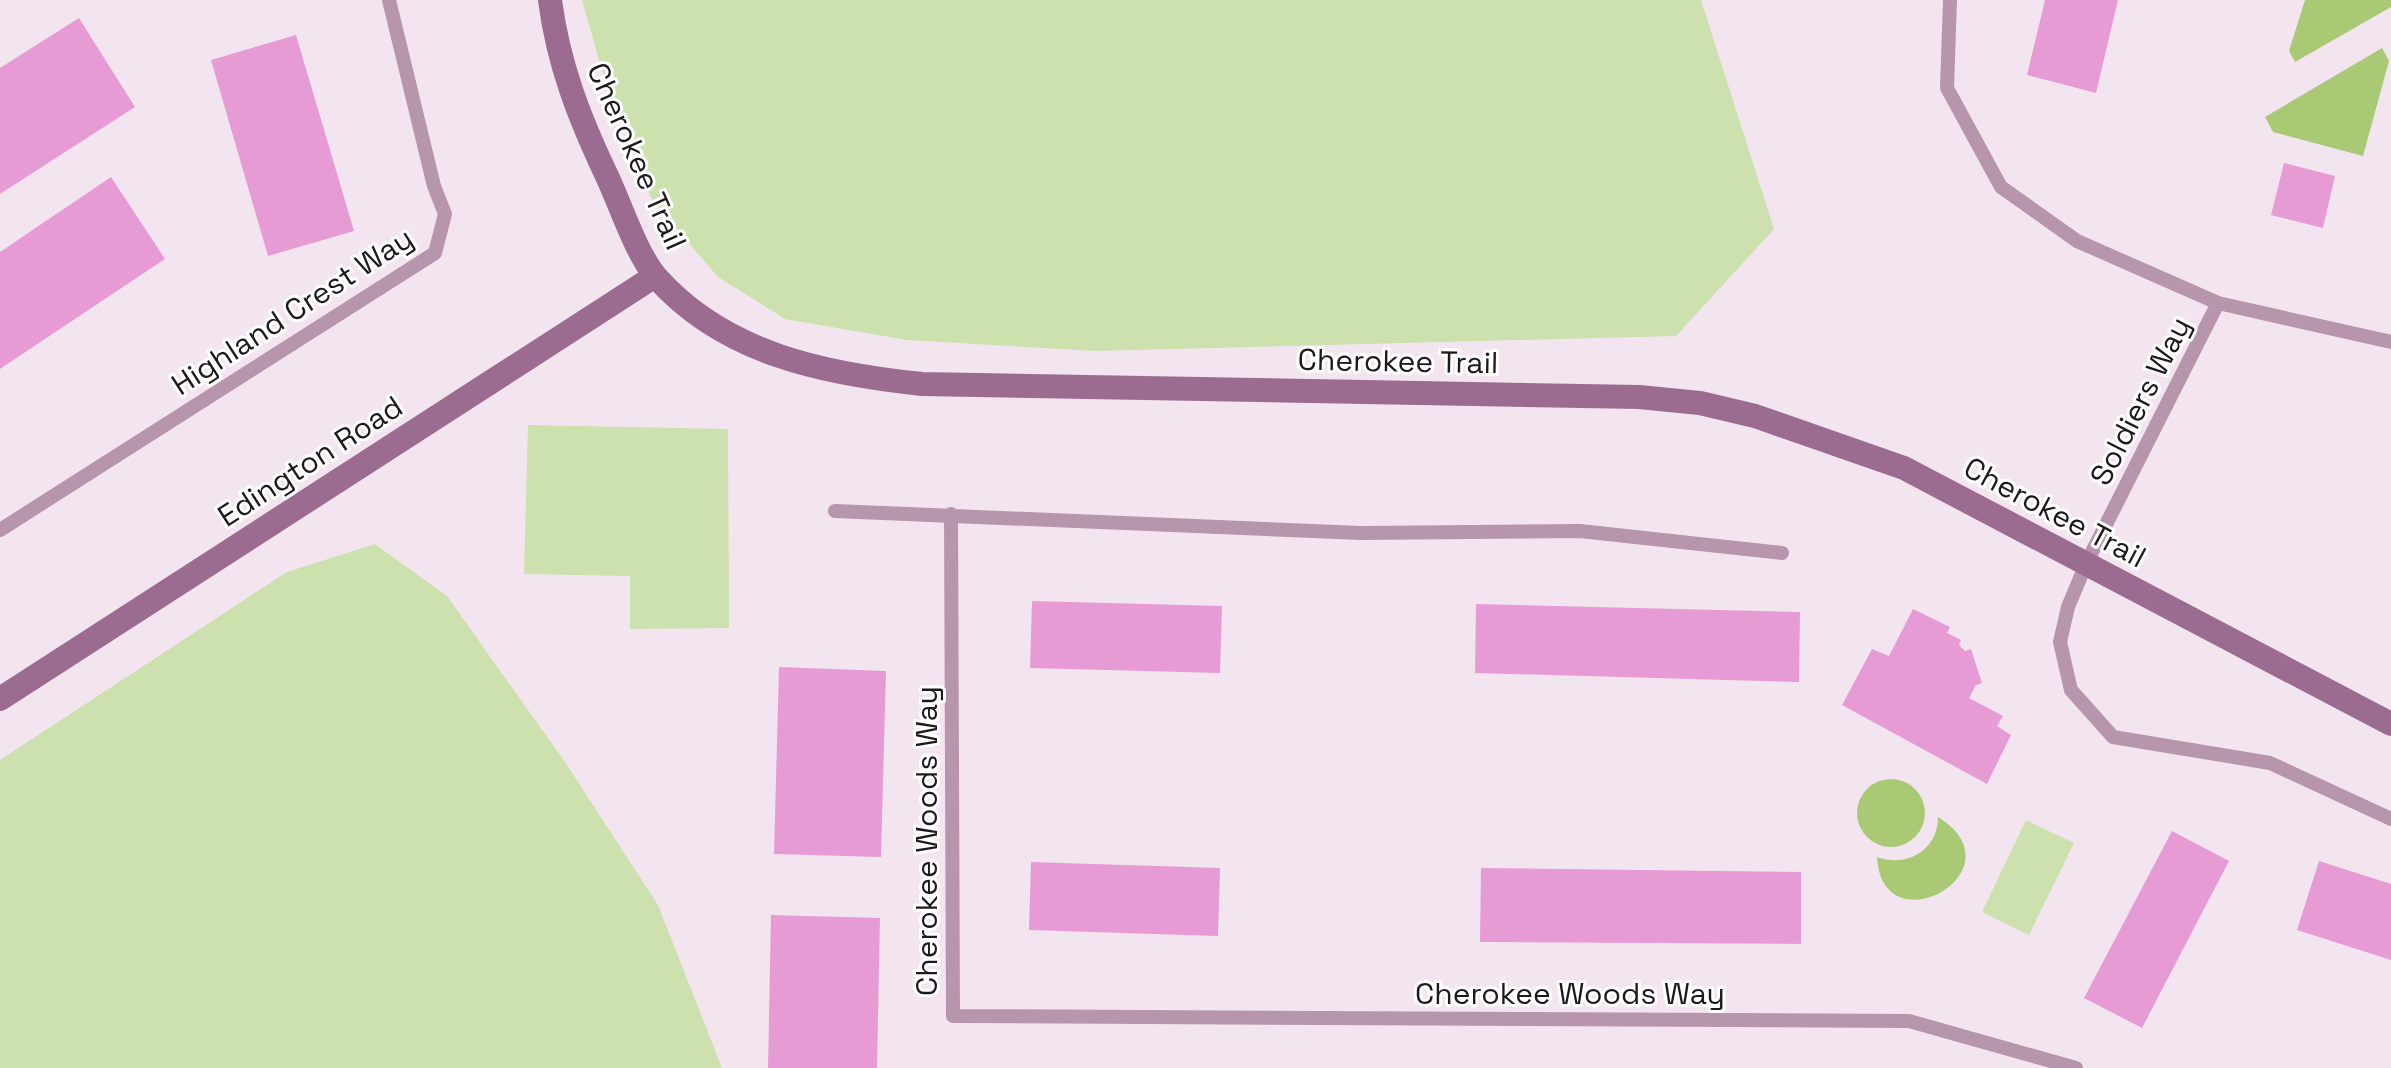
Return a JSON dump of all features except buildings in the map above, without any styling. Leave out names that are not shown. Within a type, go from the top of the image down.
[{"type":"street","name":"Cherokee Trail","points":[[550,0],[565,81],[655,276],[688,306],[738,342],[781,358],[876,379],[922,384],[1639,397],[1700,403],[1798,429],[1904,468],[2391,724]]},
{"type":"street","name":"Edington Road","points":[[0,699],[655,276]]},
{"type":"lane","name":"Highland Crest Way","points":[[0,530],[435,253],[445,214],[434,186],[389,0]]},
{"type":"lane","points":[[1950,0],[1947,88],[2001,187],[2077,241],[2218,303],[2391,342]]},
{"type":"lane","name":"Soldiers Way","points":[[2086,564],[2218,303]]},
{"type":"lane","points":[[835,511],[1361,533],[1580,531],[1782,553]]},
{"type":"lane","name":"Cherokee Woods Way","points":[[951,514],[953,1016],[1909,1021],[2076,1068]]},
{"type":"lane","points":[[2086,564],[2068,607],[2060,642],[2071,690],[2113,737],[2270,763],[2391,819]]},
{"type":"shaded area","points":[[582,0],[1701,0],[1774,229],[1676,336],[1095,351],[907,340],[785,319],[718,277],[652,200],[605,81]]},
{"type":"shaded area","points":[[2305,0],[2391,0],[2391,7],[2295,62],[2289,51]]},
{"type":"shaded area","points":[[2382,48],[2389,61],[2363,156],[2273,132],[2265,117]]},
{"type":"shaded area","points":[[528,425],[728,429],[729,628],[630,629],[630,576],[524,574]]},
{"type":"shaded area","points":[[375,544],[447,596],[565,762],[658,905],[722,1068],[0,1068],[0,760],[287,572]]},
{"type":"shaded area","points":[[1884,779],[1898,779],[1910,784],[1920,794],[1925,813],[1920,832],[1910,842],[1898,847],[1884,847],[1872,842],[1862,832],[1857,820],[1857,806],[1862,794],[1872,784]]},
{"type":"shaded area","points":[[1938,817],[1960,838],[1965,859],[1958,877],[1942,892],[1921,899],[1901,897],[1885,884],[1877,857],[1899,860],[1919,854],[1933,839]]},
{"type":"shaded area","points":[[2026,820],[2074,843],[2029,935],[1982,912]]}]
